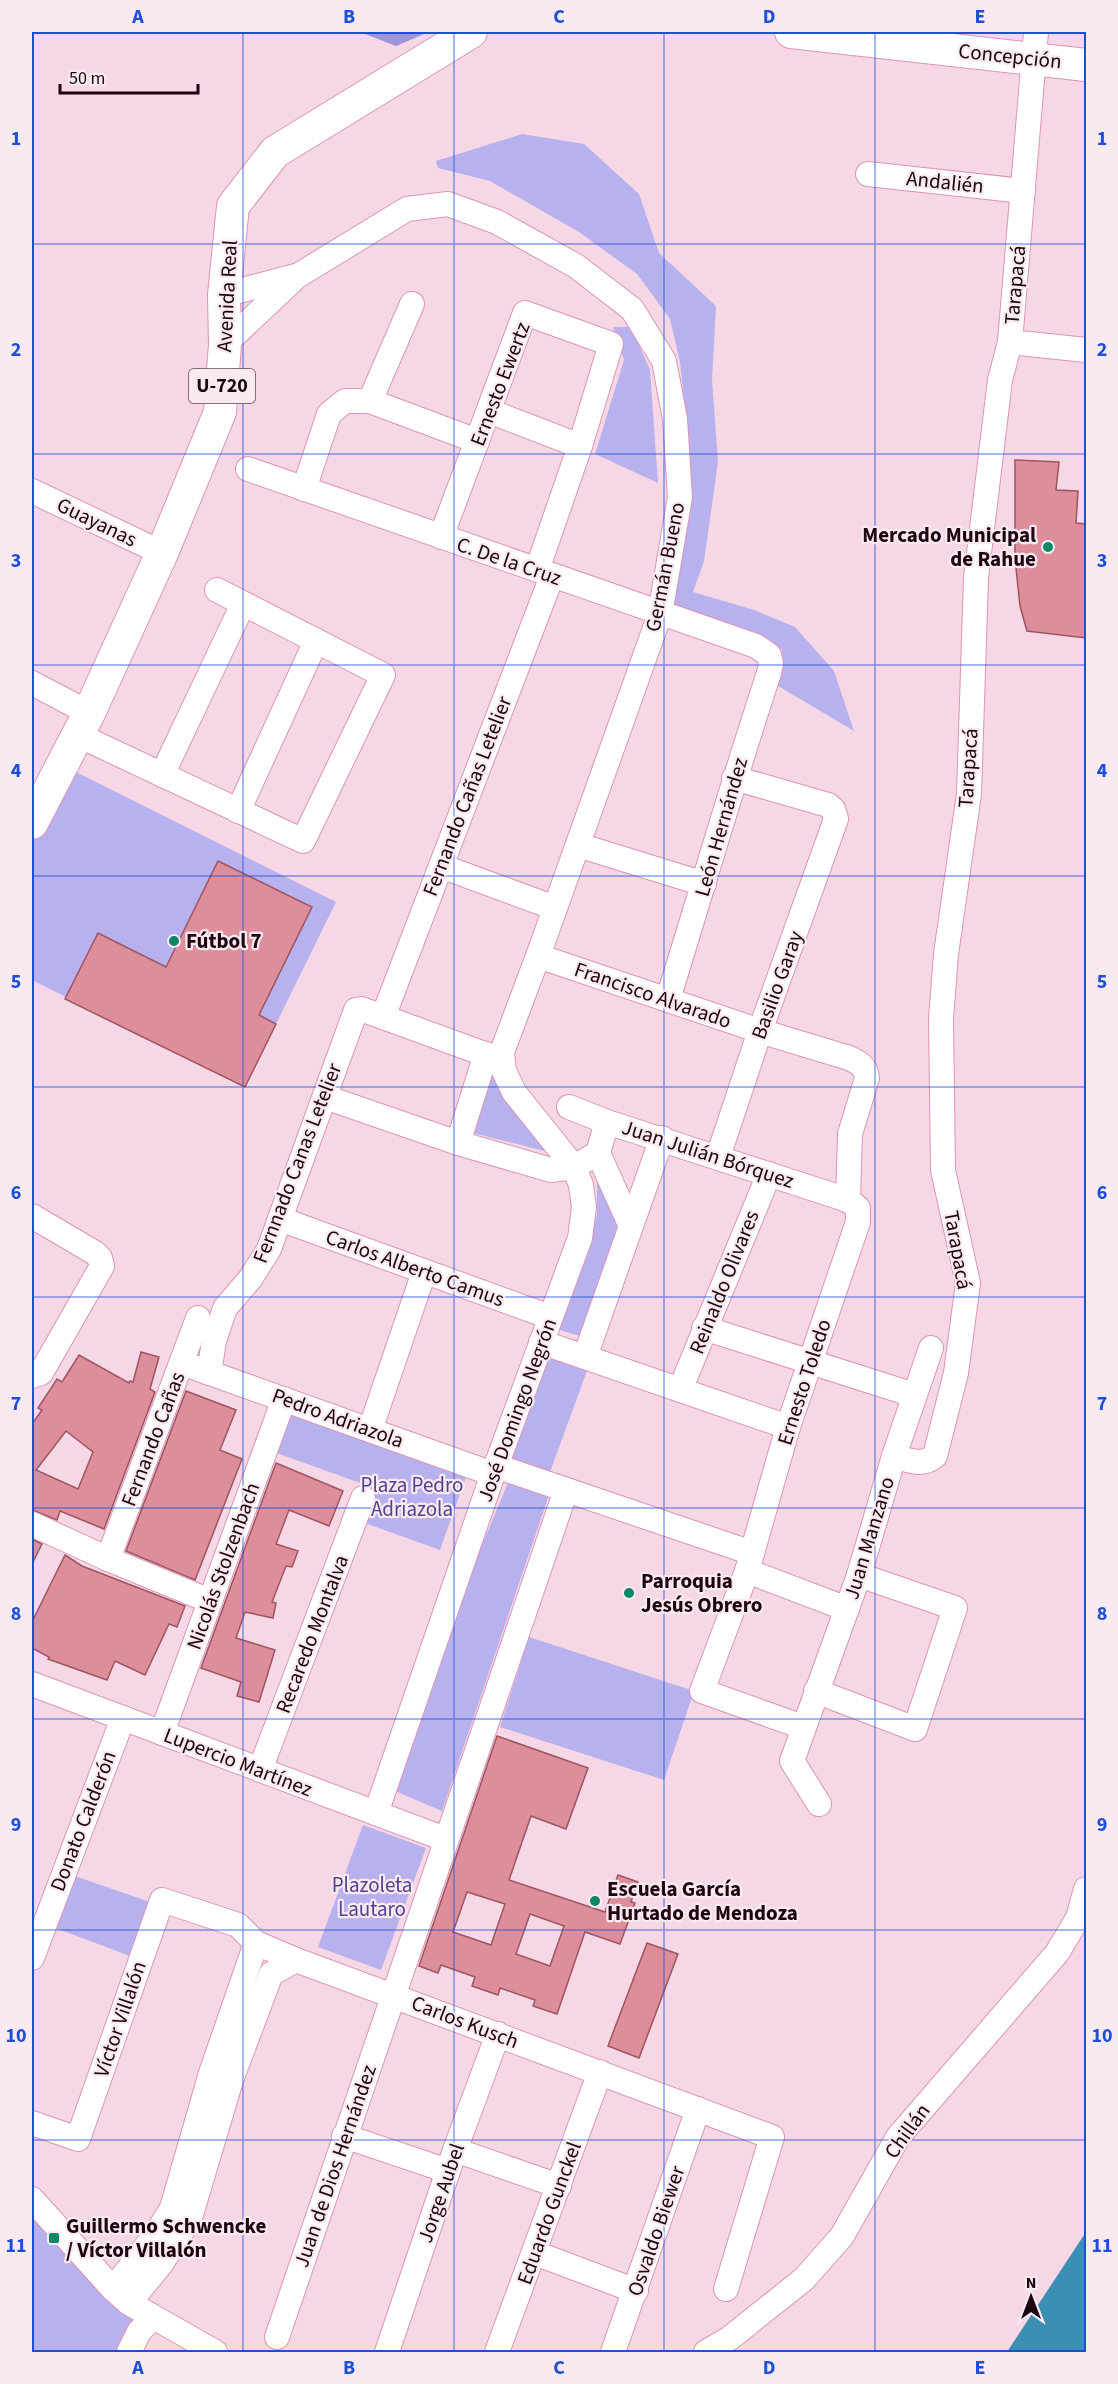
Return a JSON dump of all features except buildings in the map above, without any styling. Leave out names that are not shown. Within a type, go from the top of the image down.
[{"type":"main road","name":"Avenida Real","points":[[32,823],[84,724],[162,553],[220,412],[225,344],[224,295],[233,206],[275,152],[471,32]]},
{"type":"main road","name":"Concepción","points":[[791,32],[1035,45],[1086,65]]},
{"type":"street","name":"Tarapacá","points":[[894,1456],[919,1462],[931,1460],[935,1456],[956,1373],[966,1303],[968,1282],[943,1170],[941,1019],[946,954],[969,794],[976,578],[1000,380],[1010,342],[1035,45]]},
{"type":"street","name":"Andalién","points":[[868,174],[1023,191]]},
{"type":"street","name":"Germán Bueno","points":[[225,344],[299,274],[407,209],[448,204],[497,222],[576,266],[632,309],[664,361],[675,419],[680,497],[660,614],[502,1052],[494,1057],[458,1143]]},
{"type":"street","name":"Germán Bueno","points":[[224,295],[299,274]]},
{"type":"street","points":[[369,401],[412,304]]},
{"type":"street","name":"Ernesto Ewertz","points":[[441,537],[525,313],[611,344]]},
{"type":"street","points":[[1010,342],[1086,350]]},
{"type":"street","name":"Fernando Cañas Letelier","points":[[383,1017],[441,866],[544,573],[611,344]]},
{"type":"street","points":[[304,489],[329,414],[345,401],[369,401],[477,441]]},
{"type":"street","points":[[489,411],[580,446]]},
{"type":"street","name":"C. De la Cruz","points":[[248,469],[756,646],[769,655]]},
{"type":"street","name":"Guayanas","points":[[32,491],[162,553]]},
{"type":"street","points":[[32,683],[84,724],[162,775],[303,841],[383,675],[216,590]]},
{"type":"street","points":[[162,775],[243,604]]},
{"type":"street","points":[[238,811],[316,641]]},
{"type":"street","name":"León Hernández","points":[[668,999],[734,778],[769,673],[771,664],[769,655]]},
{"type":"street","name":"Basilio Garay","points":[[718,1157],[760,1031],[835,825],[836,813],[828,806],[734,778]]},
{"type":"street","points":[[578,845],[704,884]]},
{"type":"street","points":[[441,866],[555,908]]},
{"type":"street","name":"Francisco Alvarado","points":[[538,956],[760,1031],[849,1058],[861,1064],[866,1072]]},
{"type":"street","name":"Fernnado Canas Letelier","points":[[210,1373],[214,1341],[225,1308],[260,1265],[269,1250],[353,1015],[356,1010],[361,1009],[383,1017]]},
{"type":"street","points":[[383,1017],[494,1057],[514,1092],[574,1167]]},
{"type":"street","name":"Ernesto Toledo","points":[[803,1727],[702,1691],[749,1562],[788,1426],[858,1222],[858,1208],[848,1200],[850,1134],[866,1084],[866,1072]]},
{"type":"street","points":[[325,1098],[458,1143],[550,1170],[574,1167],[597,1153],[607,1122]]},
{"type":"street","name":"Juan Julián Bórquez","points":[[569,1107],[607,1122],[848,1200]]},
{"type":"street","points":[[585,1357],[662,1138]]},
{"type":"street","points":[[597,1153],[630,1224]]},
{"type":"street","name":"José Domingo Negrón","points":[[376,1813],[495,1470],[580,1238],[584,1222],[581,1185],[574,1167]]},
{"type":"street","name":"Reinaldo Olivares","points":[[680,1390],[769,1174]]},
{"type":"street","points":[[32,1216],[95,1253],[100,1258],[102,1266],[41,1373],[32,1376]]},
{"type":"street","name":"Carlos Alberto Camus","points":[[280,1219],[550,1317]]},
{"type":"street","points":[[369,1430],[424,1272]]},
{"type":"street","name":"Fernando Cañas","points":[[108,1559],[198,1318]]},
{"type":"street","points":[[705,1328],[914,1395]]},
{"type":"street","points":[[541,1342],[788,1426]]},
{"type":"street","name":"Juan Manzano","points":[[819,1804],[792,1761],[859,1575],[894,1456],[931,1348]]},
{"type":"street","name":"Pedro Adriazola","points":[[182,1363],[369,1430],[566,1490],[749,1562],[847,1609]]},
{"type":"street","name":"Nicolás Stolzenbach","points":[[162,1733],[284,1399]]},
{"type":"street","points":[[392,1995],[566,1490]]},
{"type":"street","name":"Recaredo Montalva","points":[[260,1770],[363,1498]]},
{"type":"street","points":[[32,1524],[108,1559],[210,1600]]},
{"type":"street","points":[[816,1691],[915,1729],[955,1608],[859,1575]]},
{"type":"street","name":"Lupercio Martínez","points":[[32,1684],[446,1839]]},
{"type":"street","name":"Donato Calderón","points":[[32,1958],[123,1718]]},
{"type":"street","name":"Chillán","points":[[706,2352],[730,2338],[804,2279],[842,2236],[898,2137],[1057,1953],[1078,1918],[1086,1889]]},
{"type":"street","name":"Carlos Kusch","points":[[162,1900],[238,1925],[251,1954],[296,1960],[772,2137],[726,2289]]},
{"type":"street","name":"Víctor Villalón","points":[[32,2123],[78,2139],[162,1900]]},
{"type":"street","points":[[251,1954],[271,1974]]},
{"type":"street","points":[[221,2076],[251,1954]]},
{"type":"street","points":[[121,2296],[161,2264],[172,2208],[221,2076],[271,1974],[296,1960]]},
{"type":"street","name":"Juan de Dios Hernández","points":[[277,2337],[392,1995]]},
{"type":"street","name":"Jorge Aubel","points":[[387,2352],[451,2161],[498,2034]]},
{"type":"street","name":"Eduardo Gunckel","points":[[497,2352],[600,2072]]},
{"type":"street","name":"Osvaldo Biewer","points":[[614,2352],[698,2109]]},
{"type":"street","points":[[344,2136],[559,2186]]},
{"type":"street","points":[[32,2199],[121,2296],[215,2352]]},
{"type":"street","points":[[535,2253],[636,2291]]},
{"type":"street","points":[[129,2352],[139,2332],[153,2317]]},
{"type":"green space","points":[[522,134],[584,144],[639,194],[659,253],[716,306],[712,380],[718,462],[704,561],[693,592],[754,610],[795,627],[834,671],[854,731],[778,686],[782,649],[685,611],[669,609],[679,552],[690,461],[680,362],[670,319],[637,274],[579,232],[490,181],[438,168],[436,161]]},
{"type":"green space","points":[[613,327],[631,327],[650,370],[658,483],[595,454],[624,360]]},
{"type":"green space","name":"Fútbol 7","points":[[70,769],[336,902],[245,1087],[32,980],[32,842]]},
{"type":"green space","points":[[493,1063],[560,1155],[469,1132]]},
{"type":"green space","points":[[597,1176],[624,1225],[586,1338],[557,1329],[597,1215]]},
{"type":"green space","points":[[545,1352],[588,1368],[550,1472],[507,1456]]},
{"type":"green space","name":"Plaza Pedro Adriazola","points":[[287,1409],[467,1474],[440,1550],[351,1518],[349,1523],[363,1484],[271,1451]]},
{"type":"green space","points":[[508,1483],[549,1495],[442,1811],[381,1785]]},
{"type":"green space","points":[[529,1637],[694,1691],[664,1780],[500,1727]]},
{"type":"green space","name":"Plazoleta Lautaro","points":[[363,1825],[426,1848],[381,1970],[318,1947]]},
{"type":"green space","points":[[69,1874],[150,1902],[130,1956],[50,1926]]},
{"type":"green space","points":[[32,2207],[138,2315],[121,2352],[32,2352]]},
{"type":"shaded area","points":[[360,32],[429,32],[396,46]]},
{"type":"water","points":[[1086,2232],[1086,2352],[1007,2352]]},
{"type":"place","name":"Mercado Municipal de Rahue","points":[[1048,547]]},
{"type":"place","name":"Fútbol 7","points":[[174,941]]},
{"type":"place","name":"Parroquia Jesús Obrero","points":[[629,1593]]},
{"type":"place","name":"Escuela García Hurtado de Mendoza","points":[[595,1901]]},
{"type":"place","name":"Guillermo Schwencke / Víctor Villalón","points":[[54,2238]]}]
